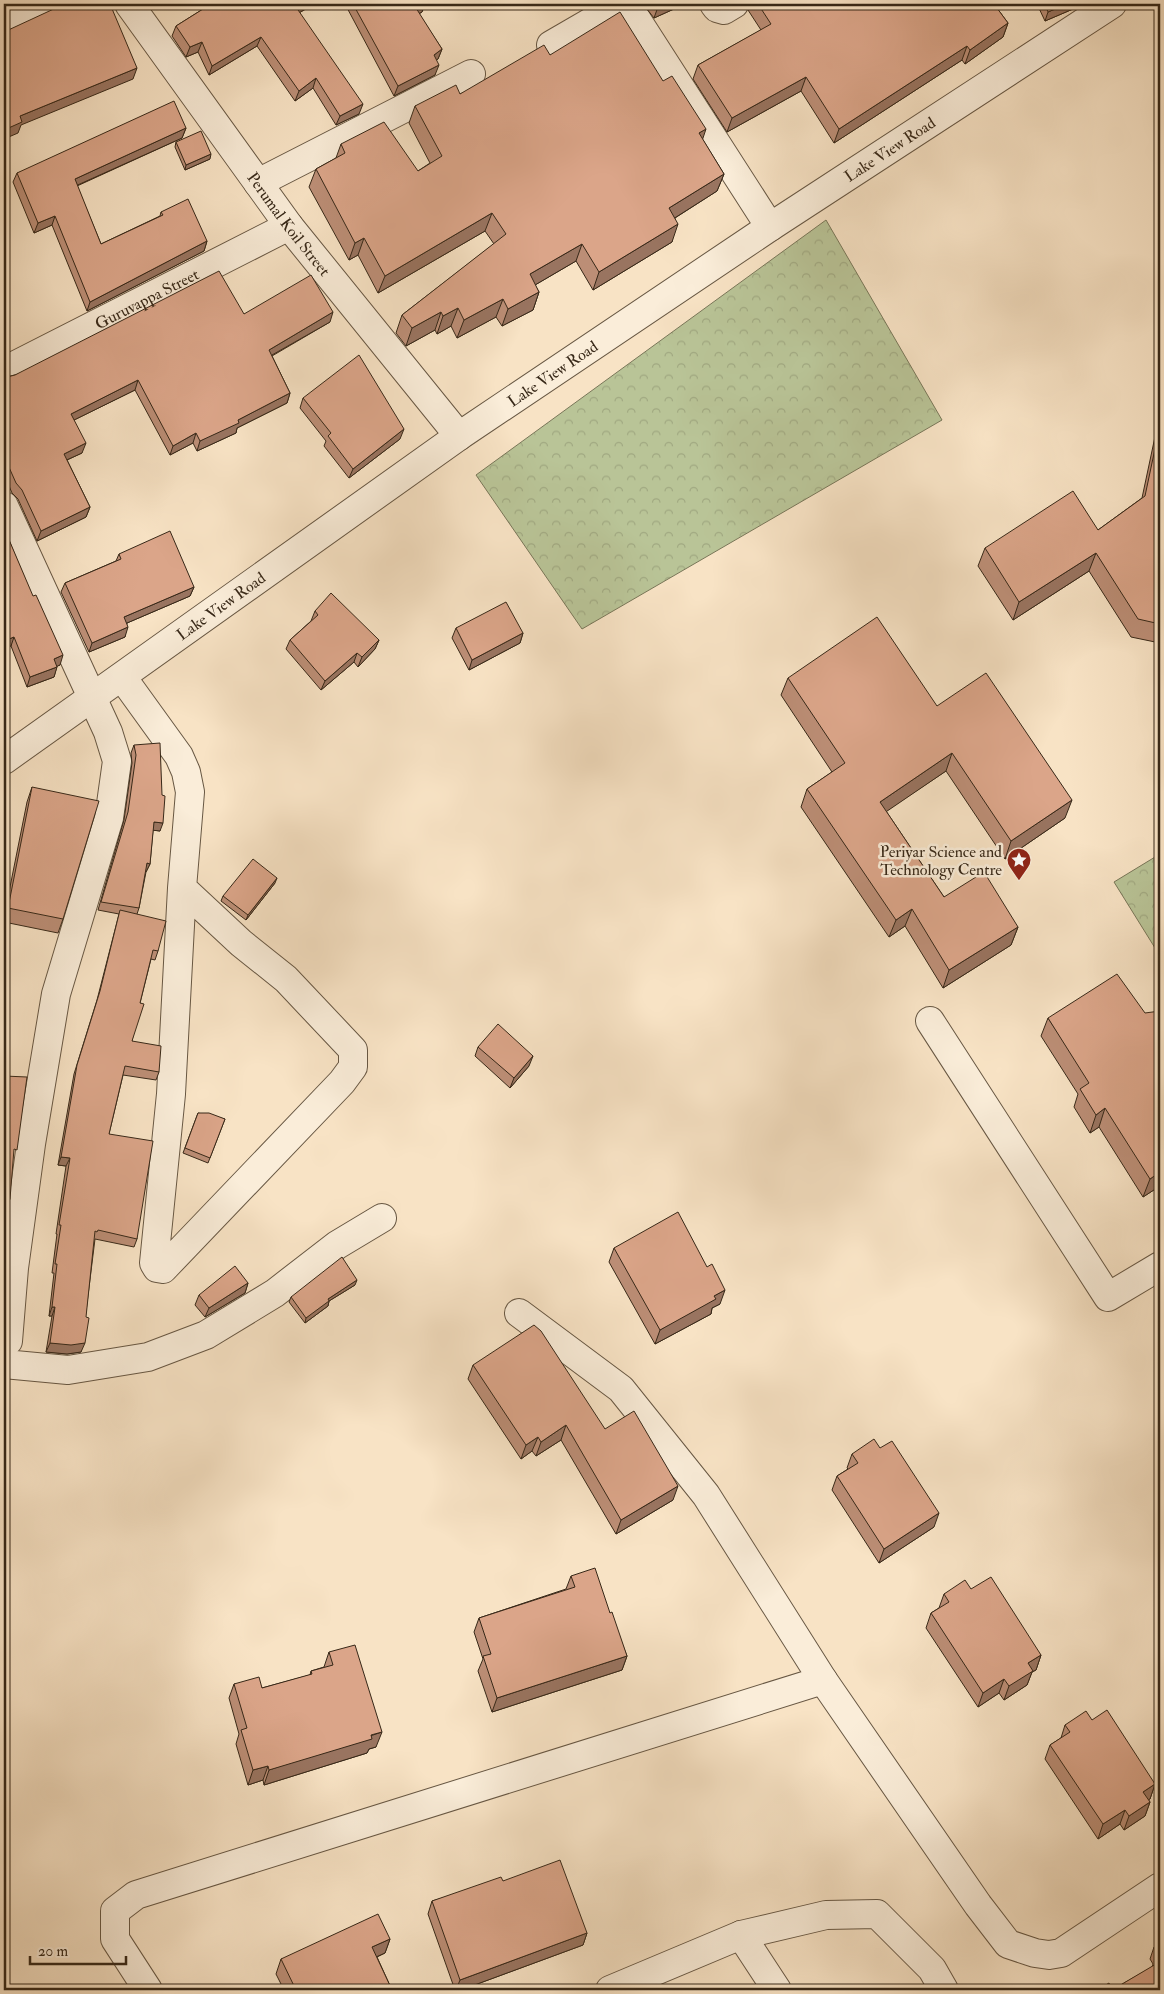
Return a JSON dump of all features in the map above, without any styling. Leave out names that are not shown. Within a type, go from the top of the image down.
[{"type":"street","points":[[4,24],[48,4]]},
{"type":"street","name":"Perumal Koil Street","points":[[129,4],[290,226],[459,436]]},
{"type":"street","points":[[714,4],[716,8],[724,10],[734,4]]},
{"type":"street","name":"Lake View Road","points":[[4,760],[122,678],[459,436],[770,227],[1112,4]]},
{"type":"street","points":[[551,45],[608,12],[630,12],[770,227]]},
{"type":"street","points":[[258,183],[471,74]]},
{"type":"street","name":"Guruvappa Street","points":[[4,371],[290,226]]},
{"type":"street","points":[[4,506],[93,698],[108,732],[117,762],[110,818],[56,994],[30,1144],[14,1268],[6,1353],[68,1370],[148,1357],[206,1335],[276,1294],[337,1245],[382,1218]]},
{"type":"street","points":[[122,678],[179,756],[186,772],[190,792],[182,888],[171,1094],[154,1263],[157,1268],[163,1269],[342,1082],[353,1067],[353,1050],[286,979],[241,943],[182,888]]},
{"type":"street","points":[[930,1021],[1108,1297],[1160,1266]]},
{"type":"street","points":[[519,1314],[621,1389],[706,1495],[823,1680],[978,1905],[1008,1944],[1035,1953],[1049,1955],[1061,1953],[1160,1887]]},
{"type":"street","points":[[148,1990],[115,1939],[115,1911],[136,1895],[823,1680]]},
{"type":"street","points":[[618,1989],[741,1935],[826,1915],[877,1914],[932,1969],[944,1990]]},
{"type":"street","points":[[741,1935],[777,1990]]},
{"type":"green space","points":[[826,220],[942,420],[582,629],[476,475]]},
{"type":"green space","points":[[1160,854],[1160,956],[1114,882]]},
{"type":"building","points":[[63,4],[110,4],[137,68],[20,116],[22,122],[4,130],[4,32]]},
{"type":"building","points":[[211,4],[302,4],[296,7],[363,104],[340,116],[316,78],[299,91],[261,37],[212,66],[202,42],[190,47],[176,26]]},
{"type":"building","points":[[353,4],[423,4],[416,8],[442,49],[434,55],[439,65],[398,86]]},
{"type":"building","points":[[758,4],[994,4],[1008,23],[970,50],[967,46],[839,129],[806,77],[732,118],[698,65],[771,24]]},
{"type":"building","points":[[1045,4],[1067,4],[1048,12]]},
{"type":"building","points":[[620,12],[663,81],[672,76],[706,129],[699,133],[724,174],[669,208],[678,224],[599,272],[582,244],[530,274],[539,292],[508,309],[503,299],[464,320],[458,308],[443,316],[441,312],[412,328],[402,315],[506,234],[492,213],[385,276],[364,238],[355,243],[316,169],[345,153],[341,144],[384,122],[418,171],[442,156],[415,106],[456,85],[460,94],[544,45],[550,55]]},
{"type":"building","points":[[174,101],[186,128],[75,179],[101,244],[163,215],[161,212],[188,199],[207,241],[90,302],[55,216],[38,223],[17,173]]},
{"type":"building","points":[[201,131],[211,154],[186,165],[176,142]]},
{"type":"building","points":[[219,271],[244,314],[311,275],[333,312],[269,350],[290,393],[238,420],[239,423],[200,441],[196,433],[173,446],[138,380],[71,414],[86,443],[64,454],[90,507],[41,531],[4,456],[4,376],[15,375]]},
{"type":"building","points":[[359,355],[404,429],[353,469],[328,436],[331,433],[303,398]]},
{"type":"building","points":[[1160,425],[1160,624],[1138,619],[1096,553],[1019,602],[985,548],[1073,491],[1098,530],[1145,496]]},
{"type":"building","points":[[4,528],[33,596],[36,595],[63,655],[54,659],[57,667],[30,677],[14,637],[4,641]]},
{"type":"building","points":[[170,531],[194,587],[124,617],[128,627],[92,643],[65,583],[121,559],[119,554]]},
{"type":"building","points":[[331,593],[379,640],[362,657],[357,653],[325,681],[290,640],[318,615],[315,611]]},
{"type":"building","points":[[506,602],[523,633],[472,660],[456,628]]},
{"type":"building","points":[[877,617],[937,706],[986,673],[1072,800],[1011,841],[952,753],[880,802],[944,897],[984,872],[1018,927],[949,970],[912,909],[896,920],[807,789],[845,763],[788,678]]},
{"type":"building","points":[[160,743],[162,795],[165,796],[163,823],[154,822],[150,864],[147,863],[139,908],[101,902],[128,812],[136,755],[134,745]]},
{"type":"building","points":[[32,787],[99,801],[63,919],[8,908]]},
{"type":"building","points":[[253,859],[277,878],[248,915],[223,896]]},
{"type":"building","points":[[120,910],[166,921],[158,951],[153,950],[140,1003],[144,1004],[132,1041],[161,1046],[159,1072],[125,1066],[109,1134],[153,1141],[137,1239],[98,1230],[97,1232],[95,1231],[86,1317],[89,1318],[85,1343],[71,1345],[50,1343],[55,1307],[52,1307],[57,1264],[55,1264],[61,1225],[59,1225],[70,1158],[61,1157],[77,1065],[100,991]]},
{"type":"building","points":[[1117,974],[1145,1013],[1160,1011],[1160,1172],[1150,1179],[1105,1108],[1096,1115],[1080,1089],[1089,1083],[1048,1018]]},
{"type":"building","points":[[498,1024],[533,1056],[514,1078],[478,1047]]},
{"type":"building","points":[[4,1076],[27,1077],[17,1150],[14,1149],[10,1199],[4,1199]]},
{"type":"building","points":[[198,1113],[209,1113],[225,1119],[210,1158],[185,1148]]},
{"type":"building","points":[[678,1212],[707,1267],[712,1264],[725,1290],[714,1296],[716,1299],[660,1330],[614,1248]]},
{"type":"building","points":[[342,1257],[357,1280],[328,1299],[329,1301],[306,1318],[291,1297]]},
{"type":"building","points":[[235,1266],[248,1283],[209,1308],[199,1295]]},
{"type":"building","points":[[534,1325],[541,1331],[605,1429],[634,1411],[678,1486],[621,1520],[566,1425],[541,1442],[538,1437],[526,1445],[473,1365]]},
{"type":"building","points":[[874,1439],[880,1448],[892,1441],[939,1513],[884,1549],[837,1476],[858,1463],[852,1454]]},
{"type":"building","points":[[595,1568],[627,1656],[497,1698],[483,1656],[491,1654],[479,1618],[575,1587],[571,1576]]},
{"type":"building","points":[[991,1577],[1041,1655],[1028,1663],[1033,1671],[1009,1686],[1004,1679],[983,1693],[931,1613],[949,1602],[944,1594],[965,1580],[971,1589]]},
{"type":"building","points":[[355,1645],[382,1732],[371,1735],[372,1739],[269,1770],[268,1766],[253,1770],[241,1730],[247,1728],[234,1684],[259,1677],[262,1688],[312,1674],[311,1671],[333,1665],[329,1652]]},
{"type":"building","points":[[1107,1710],[1155,1784],[1143,1792],[1150,1802],[1129,1816],[1125,1810],[1103,1824],[1050,1745],[1070,1732],[1065,1725],[1086,1711],[1092,1720]]},
{"type":"building","points":[[560,1860],[587,1933],[460,1980],[432,1901],[501,1877],[503,1881]]},
{"type":"building","points":[[378,1914],[390,1939],[372,1947],[392,1990],[296,1990],[281,1959]]},
{"type":"building","points":[[1160,1943],[1160,1957],[1154,1947]]},
{"type":"building","points":[[1160,1957],[1160,1990],[1112,1990],[1156,1964],[1154,1961]]},
{"type":"building","points":[[1109,1983],[1112,1990],[1097,1990]]},
{"type":"place","name":"Periyar Science and Technology Centre","points":[[1019,881]]}]
